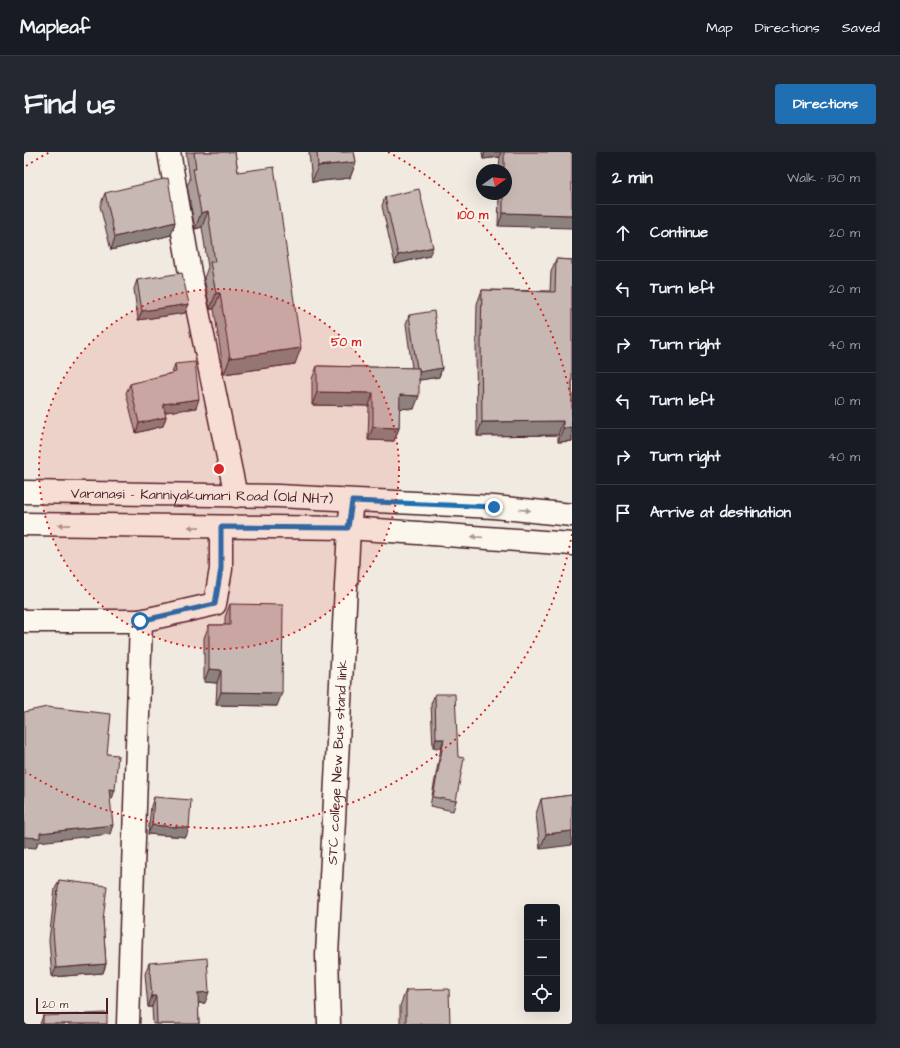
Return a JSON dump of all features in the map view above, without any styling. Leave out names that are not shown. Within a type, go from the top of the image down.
[{"type":"street","points":[[169,152],[190,273],[236,496]]},
{"type":"street","name":"Varanasi - Kanniyakumari Road (Old NH7)","points":[[24,492],[278,496],[352,501],[494,507],[572,515]]},
{"type":"street","name":"STC college New Bus stand link","points":[[329,1024],[327,955],[348,528],[352,501]]},
{"type":"street","name":"Varanasi - Kanniyakumari Road (Old NH7)","points":[[24,524],[348,528],[572,544]]},
{"type":"street","points":[[24,622],[140,621],[215,604],[221,569],[221,527]]},
{"type":"street","points":[[128,1024],[140,621]]},
{"type":"building","points":[[194,152],[235,152],[238,172],[274,167],[301,348],[230,358],[220,293],[216,293],[210,262],[215,262],[208,211],[201,213],[193,169],[196,169]]},
{"type":"building","points":[[317,152],[354,152],[356,162],[318,166]]},
{"type":"building","points":[[504,152],[572,152],[572,215],[503,213],[503,200],[512,200],[512,164],[504,164]]},
{"type":"building","points":[[168,178],[175,222],[115,237],[105,193]]},
{"type":"building","points":[[419,189],[433,247],[398,255],[385,197]]},
{"type":"building","points":[[556,259],[572,260],[572,428],[563,428],[563,421],[482,422],[482,290],[555,292]]},
{"type":"building","points":[[182,273],[189,304],[142,311],[137,280]]},
{"type":"building","points":[[434,311],[442,368],[419,372],[419,368],[417,368],[409,315]]},
{"type":"building","points":[[195,362],[199,399],[163,404],[166,417],[139,423],[130,384],[176,372],[175,364]]},
{"type":"building","points":[[317,366],[419,368],[419,396],[400,395],[399,428],[373,427],[373,393],[317,392]]},
{"type":"building","points":[[230,604],[283,605],[282,693],[221,692],[221,670],[209,669],[209,625],[230,625]]},
{"type":"building","points":[[435,694],[455,694],[458,757],[464,758],[456,801],[433,797],[444,739],[436,739]]},
{"type":"building","points":[[47,707],[111,714],[107,754],[118,755],[115,790],[109,789],[113,825],[40,833],[40,838],[24,837],[24,712]]},
{"type":"building","points":[[572,795],[572,831],[546,834],[541,799]]},
{"type":"building","points":[[154,797],[191,800],[189,828],[152,825]]},
{"type":"building","points":[[59,880],[107,886],[103,920],[106,964],[56,968],[53,931]]},
{"type":"building","points":[[207,958],[209,992],[198,993],[199,1024],[157,1024],[156,996],[152,996],[149,963]]},
{"type":"building","points":[[449,989],[450,1024],[406,1024],[406,990]]},
{"type":"building","points":[[107,1013],[107,1024],[43,1024],[43,1016]]},
{"type":"route","points":[[140,621],[215,604],[221,569],[221,527],[348,528],[352,501],[494,507]]}]
